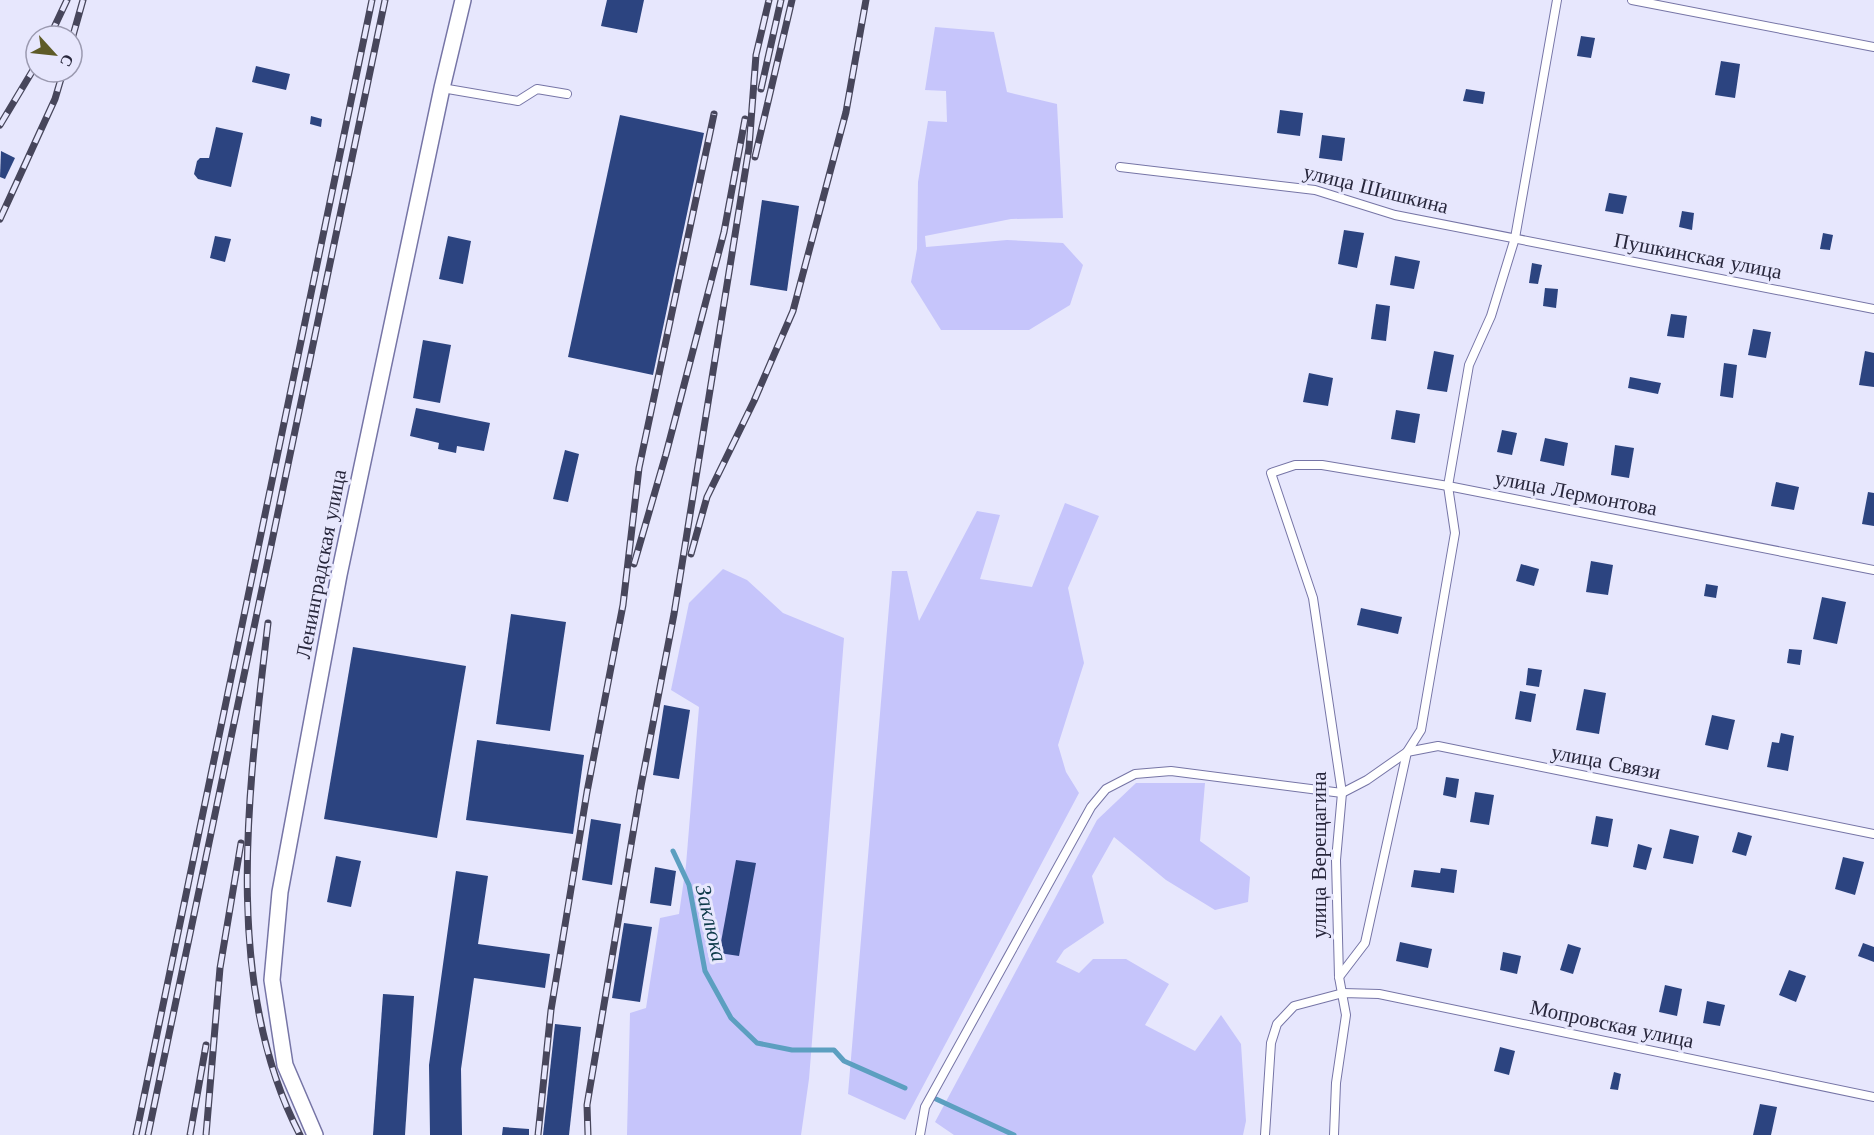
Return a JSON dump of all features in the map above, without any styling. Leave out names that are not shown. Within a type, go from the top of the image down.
[{"type":"street","name":"Ленинградская улица","points":[[315,1135],[285,1065],[274,990],[280,892],[339,575],[442,88],[463,0]]},
{"type":"lane","points":[[1339,978],[1365,943],[1407,752],[1421,730],[1455,532],[1448,486],[1469,365],[1491,316],[1515,238],[1557,0]]},
{"type":"lane","points":[[1632,0],[1874,47]]},
{"type":"lane","points":[[442,88],[518,101],[537,89],[567,94]]},
{"type":"lane","name":"улица Шишкина","points":[[1120,167],[1315,190],[1395,215],[1515,238]]},
{"type":"lane","name":"Пушкинская улица","points":[[1515,238],[1874,309]]},
{"type":"lane","name":"улица Лермонтова","points":[[1271,473],[1295,465],[1322,465],[1448,486],[1874,570]]},
{"type":"lane","name":"улица Верещагина","points":[[1271,473],[1313,598],[1342,793],[1336,860],[1339,978],[1346,1015],[1336,1083],[1334,1135]]},
{"type":"lane","name":"улица Связи","points":[[1342,793],[1367,780],[1407,752],[1438,746],[1874,834]]},
{"type":"lane","points":[[920,1135],[926,1107],[1091,807],[1106,789],[1135,774],[1171,771],[1342,793]]},
{"type":"lane","name":"Мопровская улица","points":[[1265,1135],[1271,1043],[1277,1024],[1294,1006],[1342,993],[1379,994],[1874,1097]]},
{"type":"shaded area","points":[[935,27],[994,32],[1007,92],[1057,104],[1063,218],[1011,219],[925,236],[926,247],[1007,240],[1063,243],[1083,265],[1070,305],[1029,330],[941,330],[911,282],[917,249],[918,182],[928,121],[947,122],[946,91],[925,90]]},
{"type":"shaded area","points":[[1065,503],[1099,516],[1068,588],[1084,663],[1058,745],[1066,772],[1079,793],[905,1120],[848,1094],[892,571],[907,571],[919,621],[977,511],[1000,515],[980,579],[1032,587]]},
{"type":"shaded area","points":[[723,569],[747,580],[783,613],[844,638],[809,1079],[801,1135],[627,1135],[630,1013],[646,1008],[660,918],[679,914],[686,865],[699,707],[671,690],[689,603]]},
{"type":"shaded area","points":[[1136,783],[1205,783],[1200,841],[1250,877],[1248,902],[1215,910],[1166,880],[1114,837],[1092,876],[1104,923],[1064,950],[1056,962],[1079,973],[1093,959],[1126,959],[1169,984],[1145,1025],[1195,1051],[1221,1015],[1241,1044],[1246,1121],[1243,1135],[954,1135],[935,1122],[1097,820]]},
{"type":"building","points":[[607,0],[644,0],[637,33],[601,26]]},
{"type":"building","points":[[1581,36],[1595,38],[1591,58],[1577,56]]},
{"type":"building","points":[[1721,61],[1740,64],[1735,98],[1715,95]]},
{"type":"building","points":[[256,66],[290,74],[286,90],[252,82]]},
{"type":"building","points":[[1466,89],[1485,92],[1483,104],[1463,101]]},
{"type":"building","points":[[1280,110],[1303,113],[1300,136],[1277,133]]},
{"type":"building","points":[[620,115],[704,133],[653,375],[568,357]]},
{"type":"building","points":[[311,116],[322,119],[321,127],[310,124]]},
{"type":"building","points":[[216,127],[243,133],[231,187],[198,179],[194,174],[197,161],[200,158],[209,158]]},
{"type":"building","points":[[1322,135],[1345,138],[1342,161],[1319,158]]},
{"type":"building","points":[[1,151],[15,158],[5,179],[0,177]]},
{"type":"building","points":[[1609,193],[1627,196],[1623,214],[1605,211]]},
{"type":"building","points":[[762,200],[799,206],[787,291],[750,285]]},
{"type":"building","points":[[1682,211],[1694,213],[1692,230],[1679,227]]},
{"type":"building","points":[[1344,230],[1364,233],[1357,268],[1338,264]]},
{"type":"building","points":[[1823,233],[1833,235],[1830,250],[1820,249]]},
{"type":"building","points":[[215,236],[231,239],[225,262],[210,258]]},
{"type":"building","points":[[448,236],[471,241],[463,284],[439,279]]},
{"type":"building","points":[[1395,256],[1420,261],[1414,289],[1390,285]]},
{"type":"building","points":[[1532,263],[1542,265],[1538,284],[1529,283]]},
{"type":"building","points":[[1545,288],[1558,289],[1556,308],[1543,306]]},
{"type":"building","points":[[1376,304],[1390,306],[1386,341],[1371,339]]},
{"type":"building","points":[[1671,314],[1687,316],[1684,338],[1667,336]]},
{"type":"building","points":[[1753,329],[1771,332],[1766,358],[1748,355]]},
{"type":"building","points":[[423,340],[451,345],[440,403],[413,398]]},
{"type":"building","points":[[1434,351],[1454,355],[1447,392],[1427,389]]},
{"type":"building","points":[[1865,351],[1874,353],[1874,387],[1859,385]]},
{"type":"building","points":[[1724,363],[1737,365],[1733,398],[1720,396]]},
{"type":"building","points":[[1309,373],[1333,378],[1328,406],[1303,402]]},
{"type":"building","points":[[1630,377],[1661,383],[1658,394],[1628,388]]},
{"type":"building","points":[[416,408],[490,423],[484,451],[457,446],[456,453],[438,449],[439,443],[410,436]]},
{"type":"building","points":[[1396,410],[1420,414],[1415,443],[1391,439]]},
{"type":"building","points":[[1502,430],[1517,433],[1512,455],[1497,452]]},
{"type":"building","points":[[1545,438],[1568,443],[1564,466],[1540,461]]},
{"type":"building","points":[[1615,445],[1634,448],[1629,478],[1611,475]]},
{"type":"building","points":[[565,450],[579,454],[568,502],[553,499]]},
{"type":"building","points":[[1776,482],[1799,487],[1794,510],[1771,506]]},
{"type":"building","points":[[1868,492],[1874,493],[1874,526],[1862,524]]},
{"type":"building","points":[[1591,561],[1613,565],[1608,595],[1586,592]]},
{"type":"building","points":[[1521,564],[1539,569],[1534,586],[1516,581]]},
{"type":"building","points":[[1706,584],[1718,586],[1716,598],[1704,596]]},
{"type":"building","points":[[1822,597],[1846,602],[1837,644],[1813,639]]},
{"type":"building","points":[[1361,608],[1402,617],[1398,634],[1357,625]]},
{"type":"building","points":[[511,614],[566,622],[550,731],[496,724]]},
{"type":"building","points":[[353,647],[466,666],[437,838],[324,819]]},
{"type":"building","points":[[1789,649],[1802,650],[1800,665],[1787,663]]},
{"type":"building","points":[[1528,668],[1542,670],[1539,687],[1526,685]]},
{"type":"building","points":[[1584,689],[1606,693],[1599,734],[1576,730]]},
{"type":"building","points":[[1520,691],[1536,694],[1531,722],[1515,719]]},
{"type":"building","points":[[664,705],[690,710],[679,779],[653,775]]},
{"type":"building","points":[[1712,715],[1735,720],[1728,750],[1705,745]]},
{"type":"building","points":[[1781,733],[1794,736],[1788,771],[1767,767],[1772,742],[1779,743]]},
{"type":"building","points":[[477,740],[584,755],[573,834],[466,820]]},
{"type":"building","points":[[1446,777],[1459,779],[1456,798],[1443,795]]},
{"type":"building","points":[[1475,792],[1494,795],[1489,825],[1470,822]]},
{"type":"building","points":[[1596,816],[1613,819],[1608,847],[1591,844]]},
{"type":"building","points":[[591,819],[621,824],[612,885],[582,880]]},
{"type":"building","points":[[1670,829],[1699,836],[1693,864],[1663,858]]},
{"type":"building","points":[[1738,832],[1752,836],[1746,856],[1732,852]]},
{"type":"building","points":[[1638,844],[1652,848],[1646,870],[1633,867]]},
{"type":"building","points":[[336,856],[361,861],[351,907],[327,902]]},
{"type":"building","points":[[1843,857],[1864,862],[1855,895],[1835,889]]},
{"type":"building","points":[[736,860],[756,863],[739,956],[719,953]]},
{"type":"building","points":[[655,867],[676,871],[671,906],[650,903]]},
{"type":"building","points":[[1441,868],[1457,870],[1454,893],[1411,887],[1414,870],[1440,873]]},
{"type":"building","points":[[456,871],[488,876],[478,944],[550,954],[545,988],[474,978],[461,1069],[462,1135],[430,1135],[429,1065]]},
{"type":"building","points":[[624,923],[652,927],[640,1002],[612,998]]},
{"type":"building","points":[[1400,942],[1432,949],[1428,968],[1396,961]]},
{"type":"building","points":[[1863,943],[1874,947],[1874,962],[1858,956]]},
{"type":"building","points":[[1568,944],[1581,948],[1573,974],[1560,970]]},
{"type":"building","points":[[1503,952],[1521,956],[1517,974],[1500,970]]},
{"type":"building","points":[[1789,970],[1806,976],[1796,1002],[1779,995]]},
{"type":"building","points":[[1665,985],[1682,989],[1677,1016],[1659,1012]]},
{"type":"building","points":[[383,994],[414,996],[405,1135],[373,1135]]},
{"type":"building","points":[[1707,1001],[1725,1005],[1720,1026],[1703,1023]]},
{"type":"building","points":[[555,1024],[581,1027],[569,1135],[543,1135]]},
{"type":"building","points":[[1500,1047],[1515,1051],[1509,1075],[1494,1071]]},
{"type":"building","points":[[1614,1072],[1621,1074],[1618,1090],[1610,1089]]},
{"type":"building","points":[[1760,1104],[1777,1107],[1771,1135],[1753,1135]]},
{"type":"building","points":[[503,1127],[529,1129],[529,1135],[502,1135]]},
{"type":"waterway","name":"Заклюка","points":[[673,851],[689,885],[705,971],[731,1018],[757,1043],[792,1050],[834,1050],[844,1061],[905,1088]]},
{"type":"waterway","name":"Заклюка","points":[[936,1099],[1014,1135]]},
{"type":"railway","points":[[56,24],[67,0]]},
{"type":"railway","points":[[76,24],[83,0]]},
{"type":"railway","points":[[136,1135],[372,0]]},
{"type":"railway","points":[[148,1135],[385,0]]},
{"type":"railway","points":[[588,1135],[587,1105],[641,786],[674,614],[749,148],[756,55],[769,0]]},
{"type":"railway","points":[[761,89],[781,0]]},
{"type":"railway","points":[[755,157],[792,0]]},
{"type":"railway","points":[[691,554],[707,497],[754,401],[793,311],[846,112],[866,0]]},
{"type":"railway","points":[[0,125],[25,84]]},
{"type":"railway","points":[[0,219],[55,99],[59,84]]},
{"type":"railway","points":[[538,1135],[551,1010],[587,792],[623,605],[639,468],[714,114]]},
{"type":"railway","points":[[634,564],[666,454],[724,232],[745,119]]},
{"type":"railway","points":[[268,623],[249,817],[247,884],[250,950],[259,1014],[275,1076],[300,1135]]},
{"type":"railway","points":[[206,1135],[220,968],[241,843]]},
{"type":"railway","points":[[190,1135],[206,1045]]}]
